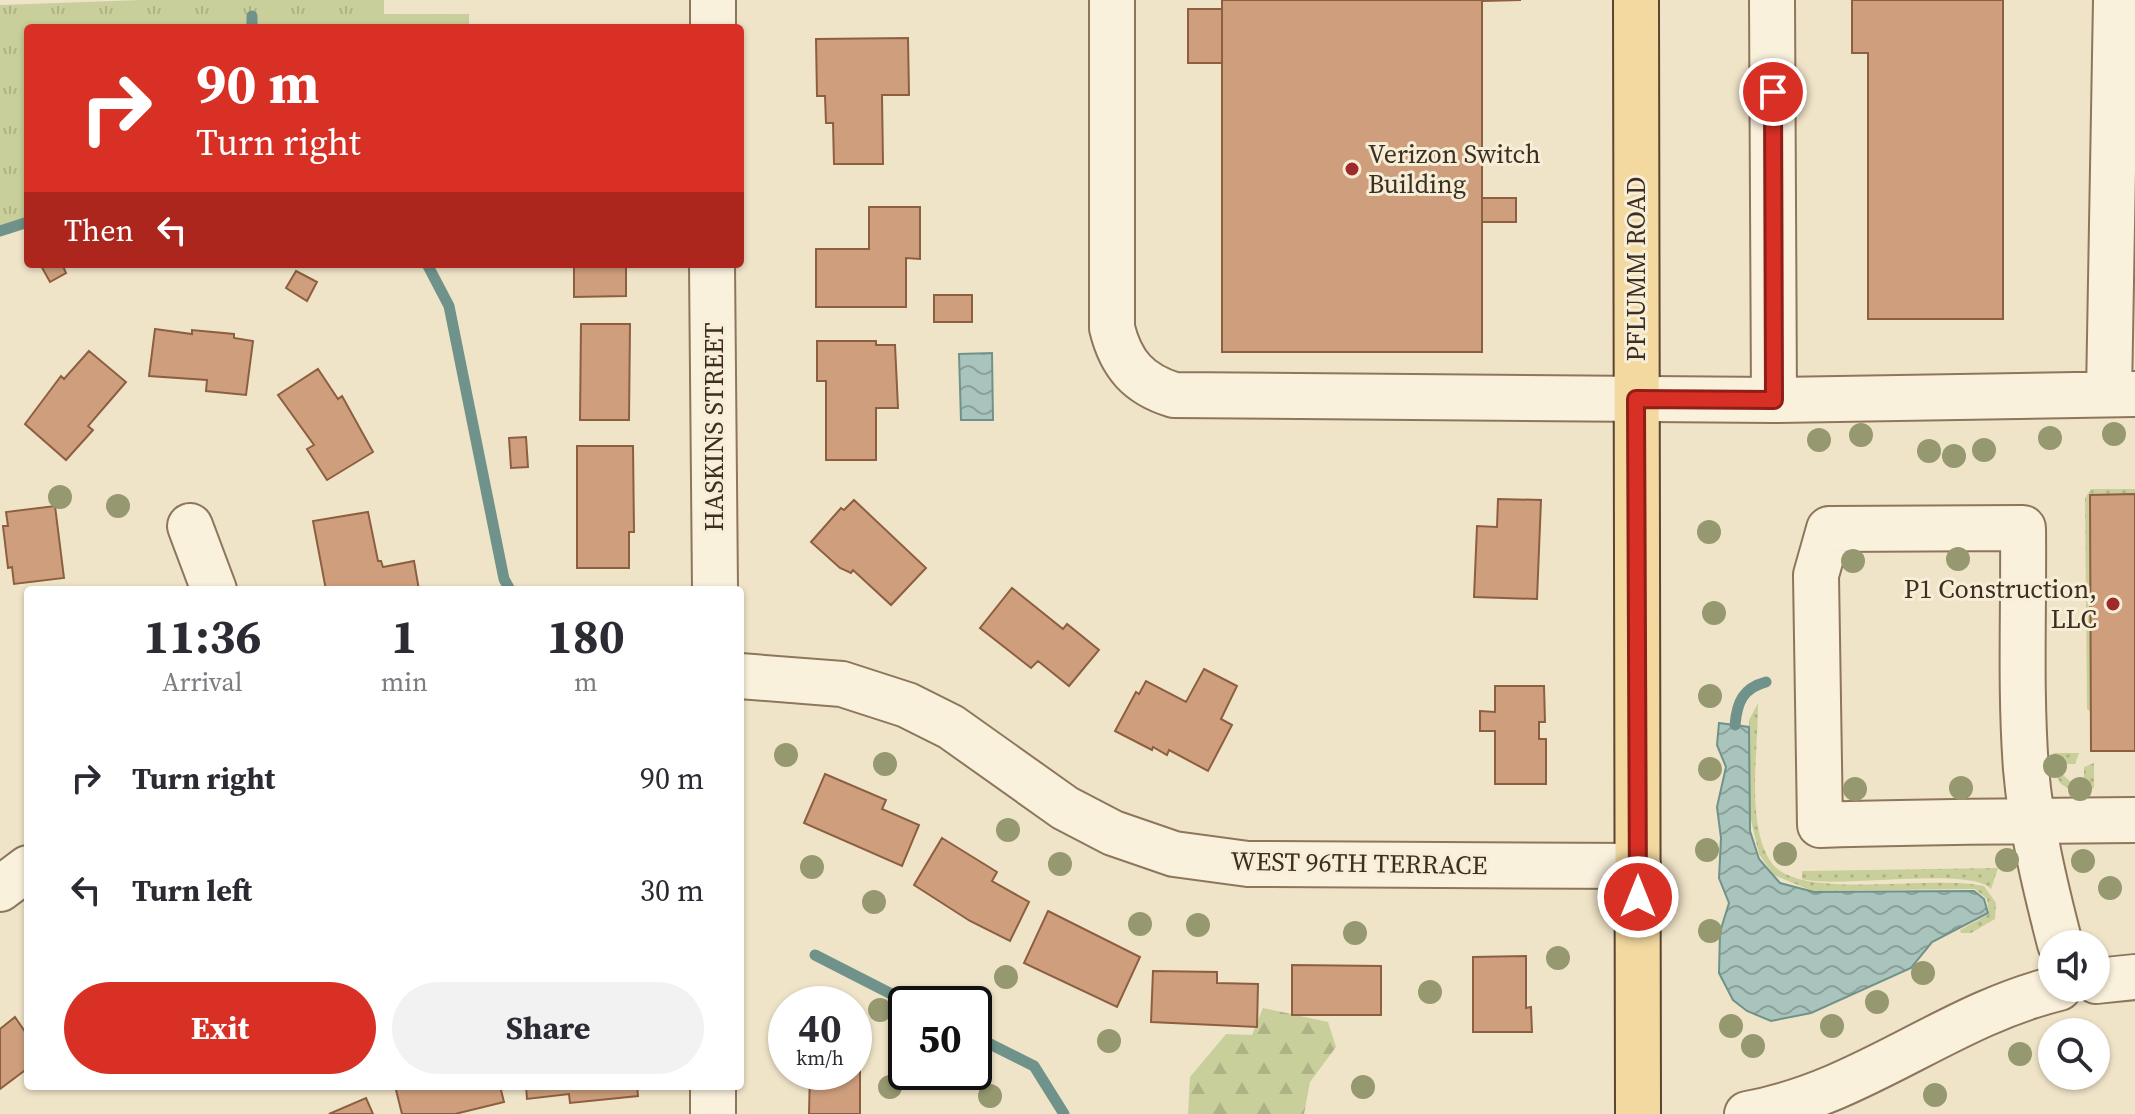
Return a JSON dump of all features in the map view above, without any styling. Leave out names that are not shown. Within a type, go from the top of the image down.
[{"type":"main road","name":"PFLUMM ROAD","points":[[1636,0],[1638,1114]]},
{"type":"street","points":[[713,0],[713,24]]},
{"type":"street","points":[[1112,0],[1112,328],[1125,363],[1136,377],[1153,388],[1174,395],[1774,400],[2122,394],[2116,0]]},
{"type":"street","points":[[1772,0],[1774,400]]},
{"type":"street","name":"HASKINS STREET","points":[[712,268],[715,586]]},
{"type":"street","points":[[190,526],[212,586]]},
{"type":"street","points":[[2056,930],[2040,865],[2033,820],[2026,769],[2023,528],[1829,529],[1816,575],[1820,825],[2033,820],[2135,820]]},
{"type":"street","name":"WEST 96TH TERRACE","points":[[744,676],[842,684],[907,705],[951,727],[1057,803],[1113,833],[1174,854],[1248,864],[1638,866]]},
{"type":"street","points":[[0,889],[24,871]]},
{"type":"street","points":[[2110,980],[2135,977]]},
{"type":"street","points":[[1747,1114],[1790,1106],[1831,1091],[2001,1005],[2038,994]]},
{"type":"street","points":[[713,1090],[713,1114]]},
{"type":"green space","points":[[141,0],[384,0],[384,14],[469,14],[469,24],[24,24],[24,219],[0,228],[0,5]]},
{"type":"green space","points":[[2091,489],[2135,489],[2135,494],[2090,495],[2091,712],[2087,709],[2085,498]]},
{"type":"green space","points":[[1758,703],[1757,820],[1764,847],[1774,866],[1797,878],[1820,883],[1962,883],[1984,886],[1996,903],[1995,919],[1971,933],[1961,933],[1960,930],[1989,914],[1987,899],[1975,889],[1812,891],[1774,875],[1759,854],[1750,816],[1749,720]]},
{"type":"green space","points":[[2054,753],[2079,753],[2075,764],[2062,764],[2058,770],[2074,785],[2084,784],[2084,767],[2094,763],[2094,788],[2078,794],[2061,784],[2051,767]]},
{"type":"green space","points":[[1998,868],[1991,889],[1978,882],[1958,879],[1845,882],[1802,879],[1802,871]]},
{"type":"green space","points":[[1263,1008],[1328,1022],[1336,1047],[1310,1082],[1304,1114],[1188,1114],[1190,1077],[1226,1034],[1252,1035]]},
{"type":"water","points":[[992,353],[993,420],[961,420],[959,354]]},
{"type":"water","points":[[1719,723],[1749,727],[1750,831],[1759,859],[1780,883],[1814,892],[1974,891],[1984,899],[1988,913],[1932,942],[1911,968],[1811,1013],[1771,1021],[1747,1011],[1733,1000],[1719,973],[1720,932],[1729,903],[1719,878],[1721,838],[1717,807],[1726,767],[1717,745]]},
{"type":"building","name":"Verizon Switch Building","points":[[1222,0],[1521,0],[1482,1],[1482,352],[1222,352]]},
{"type":"building","points":[[1852,0],[2003,0],[2003,319],[1868,319],[1868,53],[1852,53]]},
{"type":"building","points":[[1188,9],[1222,9],[1222,63],[1188,63]]},
{"type":"building","points":[[908,38],[909,95],[882,95],[883,164],[834,164],[833,123],[826,123],[825,96],[817,96],[816,39]]},
{"type":"building","points":[[1482,198],[1516,198],[1516,222],[1482,222]]},
{"type":"building","points":[[869,207],[920,207],[920,259],[906,258],[906,307],[816,307],[816,249],[869,249]]},
{"type":"building","points":[[42,268],[64,268],[66,273],[50,282]]},
{"type":"building","points":[[574,268],[626,268],[626,296],[574,297]]},
{"type":"building","points":[[296,271],[317,282],[307,301],[286,288]]},
{"type":"building","points":[[934,295],[972,295],[972,322],[934,322]]},
{"type":"building","points":[[581,324],[630,324],[629,420],[580,420]]},
{"type":"building","points":[[155,329],[192,334],[192,330],[234,334],[234,338],[253,341],[246,395],[206,391],[207,380],[149,376]]},
{"type":"building","points":[[817,341],[876,341],[876,345],[895,345],[898,408],[876,408],[876,460],[826,460],[826,381],[817,381]]},
{"type":"building","points":[[89,351],[126,382],[88,426],[93,430],[66,460],[25,424],[61,376],[64,379]]},
{"type":"building","points":[[318,369],[338,399],[342,396],[373,452],[327,480],[307,449],[314,445],[278,395]]},
{"type":"building","points":[[526,437],[528,467],[511,468],[509,438]]},
{"type":"building","points":[[577,446],[633,446],[634,532],[629,532],[629,568],[577,568]]},
{"type":"building","name":"P1 Construction, LLC","points":[[2135,494],[2135,751],[2091,751],[2090,495]]},
{"type":"building","points":[[1498,499],[1541,500],[1537,599],[1474,597],[1477,526],[1497,527]]},
{"type":"building","points":[[854,500],[926,568],[891,605],[853,570],[851,573],[840,568],[811,542],[841,508],[844,510]]},
{"type":"building","points":[[55,506],[64,578],[14,584],[12,567],[8,568],[3,526],[8,526],[6,512]]},
{"type":"building","points":[[368,512],[378,561],[383,567],[414,561],[418,586],[325,586],[313,521]]},
{"type":"building","points":[[1012,588],[1063,629],[1067,624],[1099,650],[1069,686],[1038,661],[1031,668],[980,628]]},
{"type":"building","points":[[1204,669],[1237,686],[1221,719],[1232,725],[1208,771],[1169,750],[1167,755],[1153,747],[1152,750],[1115,731],[1136,692],[1139,694],[1146,681],[1186,702]]},
{"type":"building","points":[[1495,686],[1544,686],[1545,722],[1539,722],[1539,739],[1546,739],[1546,784],[1495,784],[1495,731],[1480,731],[1480,711],[1495,712]]},
{"type":"building","points":[[825,774],[886,800],[882,809],[919,825],[902,866],[804,823]]},
{"type":"building","points":[[942,838],[997,872],[992,881],[1029,902],[1010,941],[970,921],[914,885]]},
{"type":"building","points":[[1048,911],[1140,957],[1117,1007],[1024,963]]},
{"type":"building","points":[[1526,956],[1526,1008],[1531,1007],[1532,1032],[1473,1032],[1473,957]]},
{"type":"building","points":[[1292,965],[1381,966],[1381,1015],[1292,1015]]},
{"type":"building","points":[[1153,971],[1217,972],[1217,983],[1258,984],[1257,1027],[1151,1022]]},
{"type":"building","points":[[15,1017],[24,1030],[24,1071],[0,1089],[0,1029]]},
{"type":"building","points":[[396,1090],[501,1090],[504,1102],[455,1114],[402,1114]]},
{"type":"building","points":[[526,1090],[637,1090],[638,1096],[570,1103],[569,1094],[527,1099]]},
{"type":"building","points":[[810,1090],[860,1090],[860,1114],[809,1114]]},
{"type":"building","points":[[366,1098],[373,1114],[329,1114]]},
{"type":"waterway","points":[[252,16],[252,24]]},
{"type":"waterway","points":[[0,231],[24,223]]},
{"type":"waterway","points":[[429,268],[449,306],[508,586]]},
{"type":"waterway","points":[[1735,725],[1737,709],[1743,697],[1752,688],[1766,682]]},
{"type":"waterway","points":[[815,955],[888,992]]},
{"type":"waterway","points":[[992,1045],[1034,1066],[1064,1114]]},
{"type":"place","name":"Verizon Switch Building","points":[[1352,169]]},
{"type":"place","name":"P1 Construction, LLC","points":[[2113,604]]},
{"type":"route","points":[[1638,897],[1636,399],[1774,400],[1773,92]]}]
